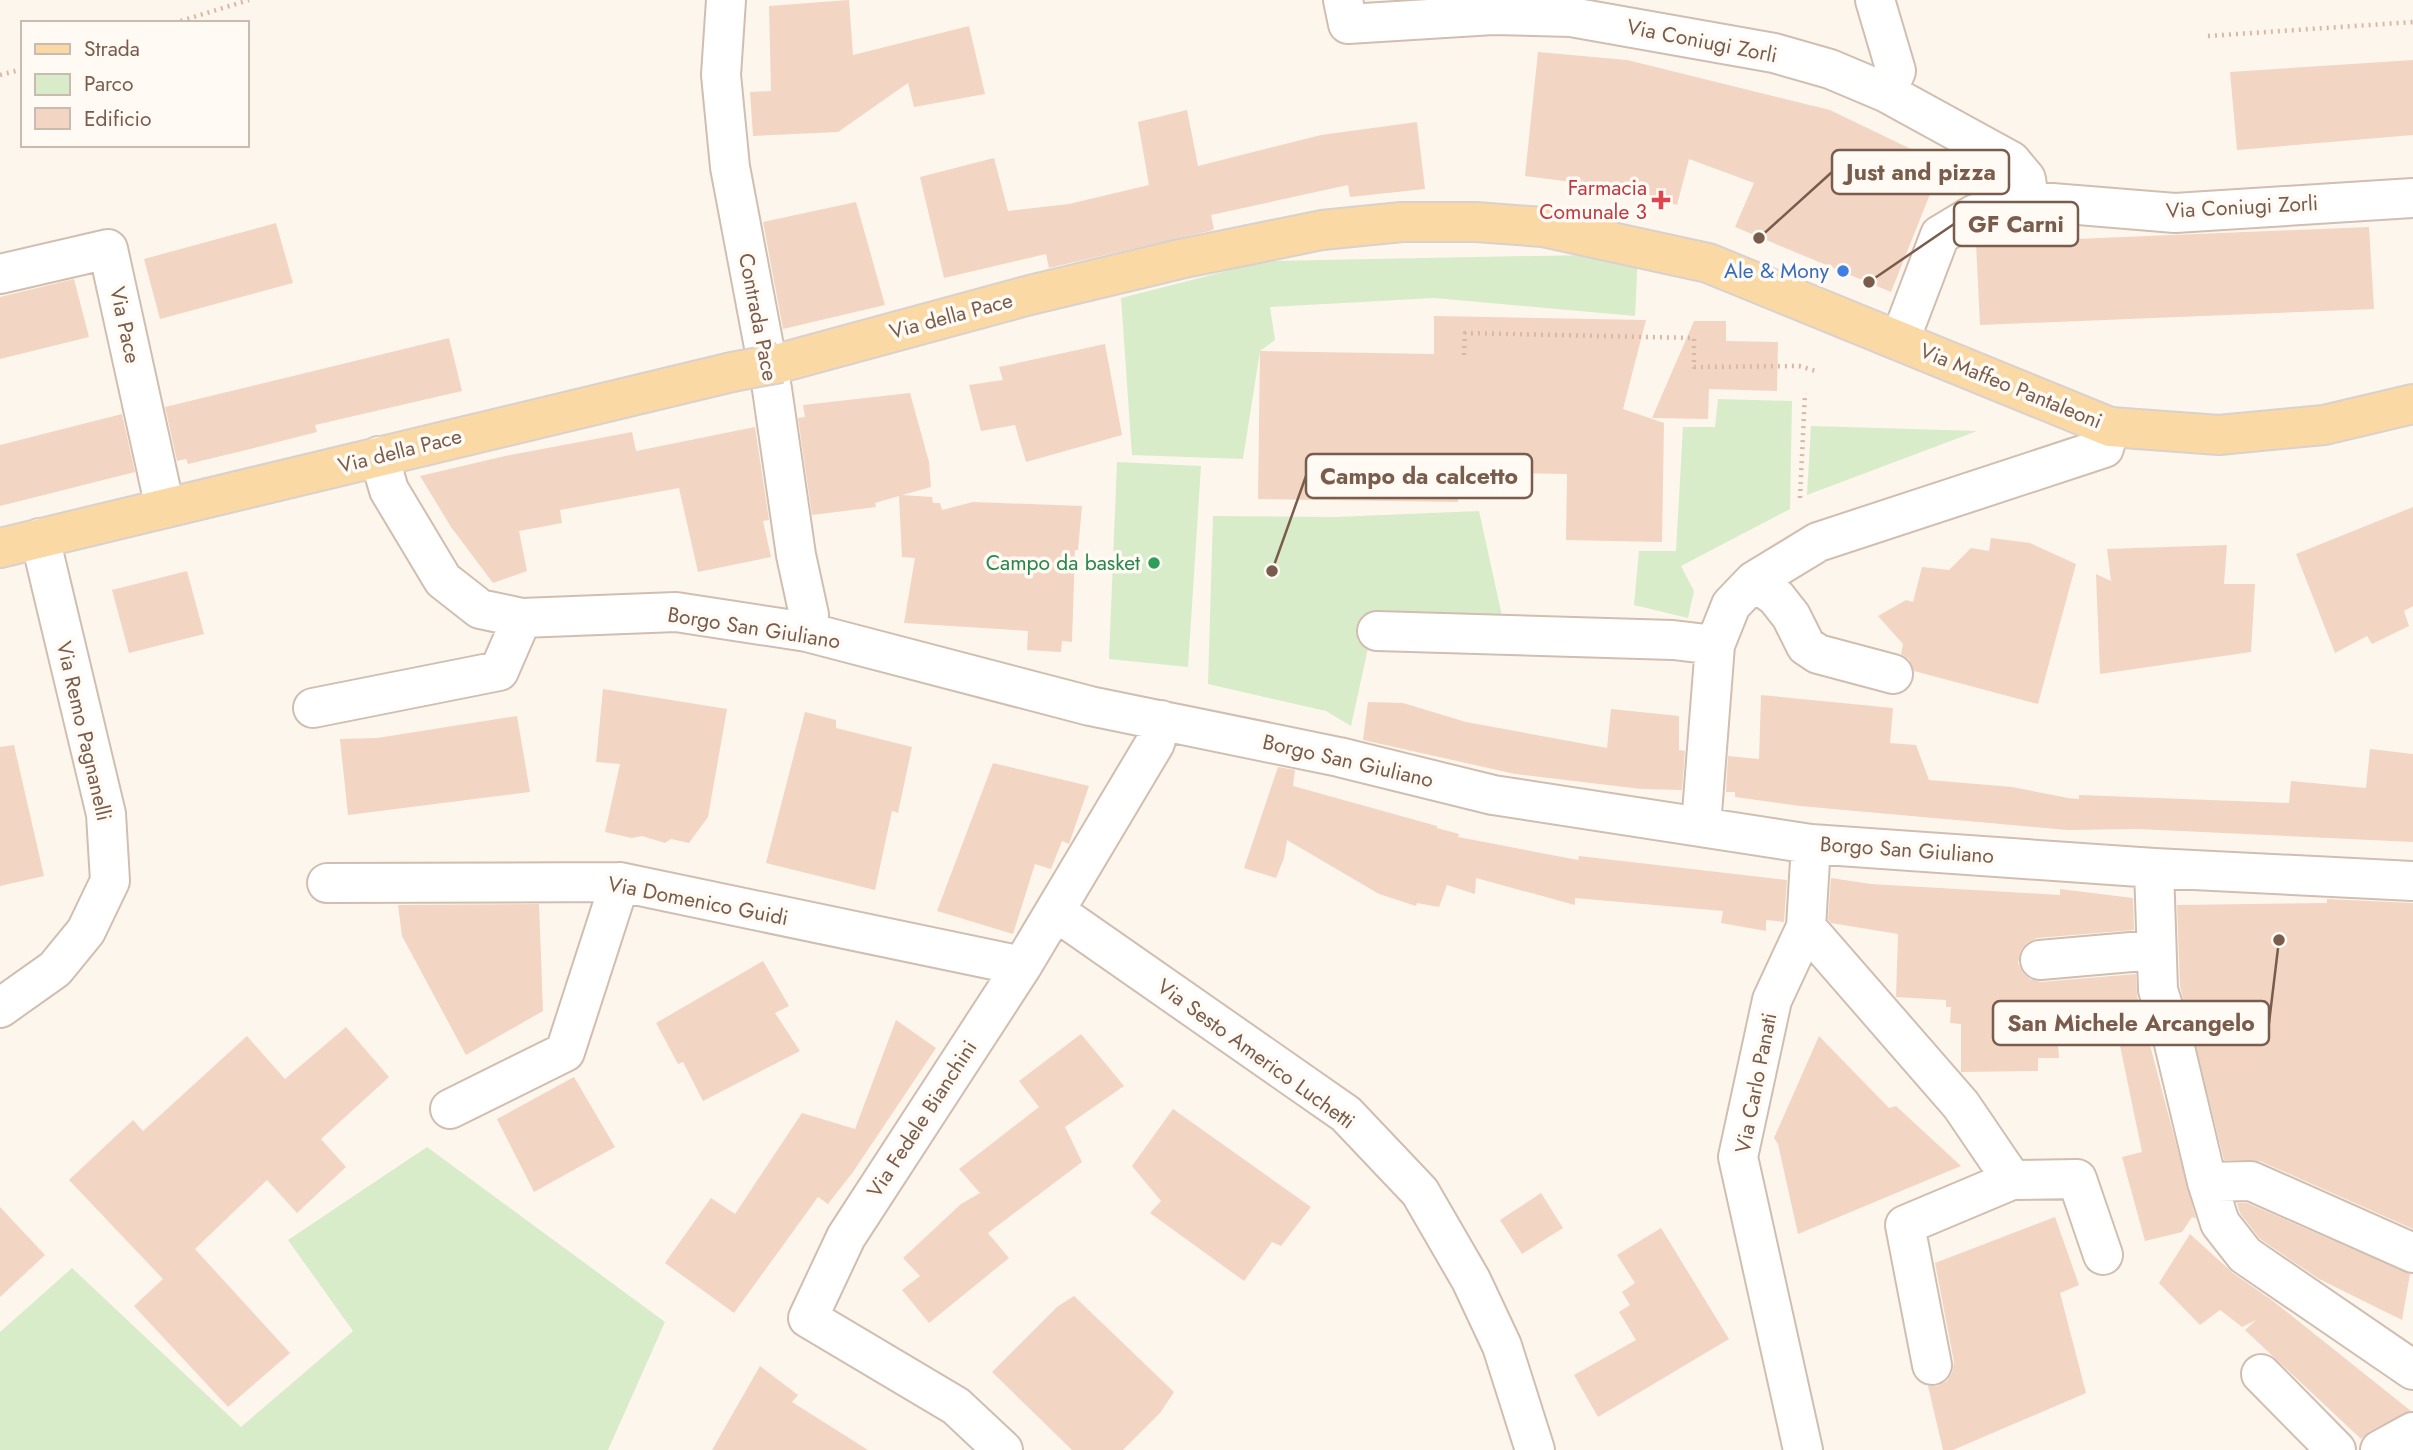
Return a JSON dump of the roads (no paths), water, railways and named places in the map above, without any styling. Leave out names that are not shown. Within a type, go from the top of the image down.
[{"type":"main road","name":"Via della Pace","points":[[0,548],[732,372],[780,363],[1030,295],[1180,259],[1322,230],[1402,222],[1542,227],[1707,263],[1900,340]]},
{"type":"main road","name":"Via Maffeo Pantaleoni","points":[[1900,340],[1979,376],[2110,427],[2219,436],[2324,425],[2413,404]]},
{"type":"street","name":"Contrada Pace","points":[[726,0],[721,75],[730,167],[772,389],[796,555],[809,615],[807,632]]},
{"type":"street","name":"Via Coniugi Zorli","points":[[1343,0],[1348,24],[1571,8],[1774,53],[1830,69],[1887,93],[2011,162],[2026,179],[2029,201]]},
{"type":"street","points":[[1875,0],[1896,71],[1887,93]]},
{"type":"street","name":"Via Coniugi Zorli","points":[[1900,340],[1940,235],[1975,214],[2029,201],[2175,213],[2413,198]]},
{"type":"street","name":"Via Pace","points":[[0,274],[108,249],[165,508]]},
{"type":"street","points":[[1701,826],[1715,645],[1731,605],[1754,581],[1818,542],[2104,448],[2110,427]]},
{"type":"street","name":"Borgo San Giuliano","points":[[379,456],[388,490],[443,580],[480,609],[522,618],[676,612],[807,632],[1090,706],[1339,757],[1493,795],[1811,844],[2413,881]]},
{"type":"street","name":"Via Remo Pagnanelli","points":[[0,1008],[55,969],[86,931],[110,881],[106,814],[40,538]]},
{"type":"street","points":[[1754,581],[1776,597],[1791,616],[1806,646],[1818,654],[1893,674]]},
{"type":"street","points":[[313,708],[499,671],[522,618]]},
{"type":"street","points":[[1377,631],[1673,640],[1715,645]]},
{"type":"street","name":"Via Fedele Bianchini","points":[[1003,1450],[956,1406],[808,1318],[846,1237],[1022,967],[1155,743],[1161,720]]},
{"type":"street","name":"Via Carlo Panati","points":[[1802,1450],[1738,1157],[1772,1000],[1806,927],[1811,844]]},
{"type":"street","points":[[2154,867],[2154,950],[2158,990],[2220,1223],[2245,1255],[2411,1359]]},
{"type":"street","name":"Via Domenico Guidi","points":[[327,883],[620,883],[1022,967]]},
{"type":"street","points":[[450,1110],[565,1052],[620,883]]},
{"type":"street","name":"Via Sesto Americo Luchetti","points":[[1055,911],[1346,1114],[1420,1192],[1471,1280],[1502,1346],[1535,1450]]},
{"type":"street","points":[[1806,927],[1961,1105],[2012,1180]]},
{"type":"street","points":[[2040,960],[2154,950]]},
{"type":"street","points":[[1932,1365],[1905,1225],[2012,1180],[2077,1179],[2103,1255]]},
{"type":"street","points":[[2207,1182],[2251,1181],[2413,1253]]},
{"type":"street","points":[[2261,1374],[2336,1450]]},
{"type":"street","points":[[2380,1450],[2413,1432]]},
{"type":"place","name":"Farmacia Comunale 3","points":[[1661,200]]},
{"type":"place","name":"Just and pizza","points":[[1759,238]]},
{"type":"place","name":"Ale & Mony","points":[[1843,271]]},
{"type":"place","name":"GF Carni","points":[[1869,282]]},
{"type":"place","name":"Campo da basket","points":[[1154,563]]},
{"type":"place","name":"Campo da calcetto","points":[[1272,571]]},
{"type":"place","name":"San Michele Arcangelo","points":[[2279,940]]}]
